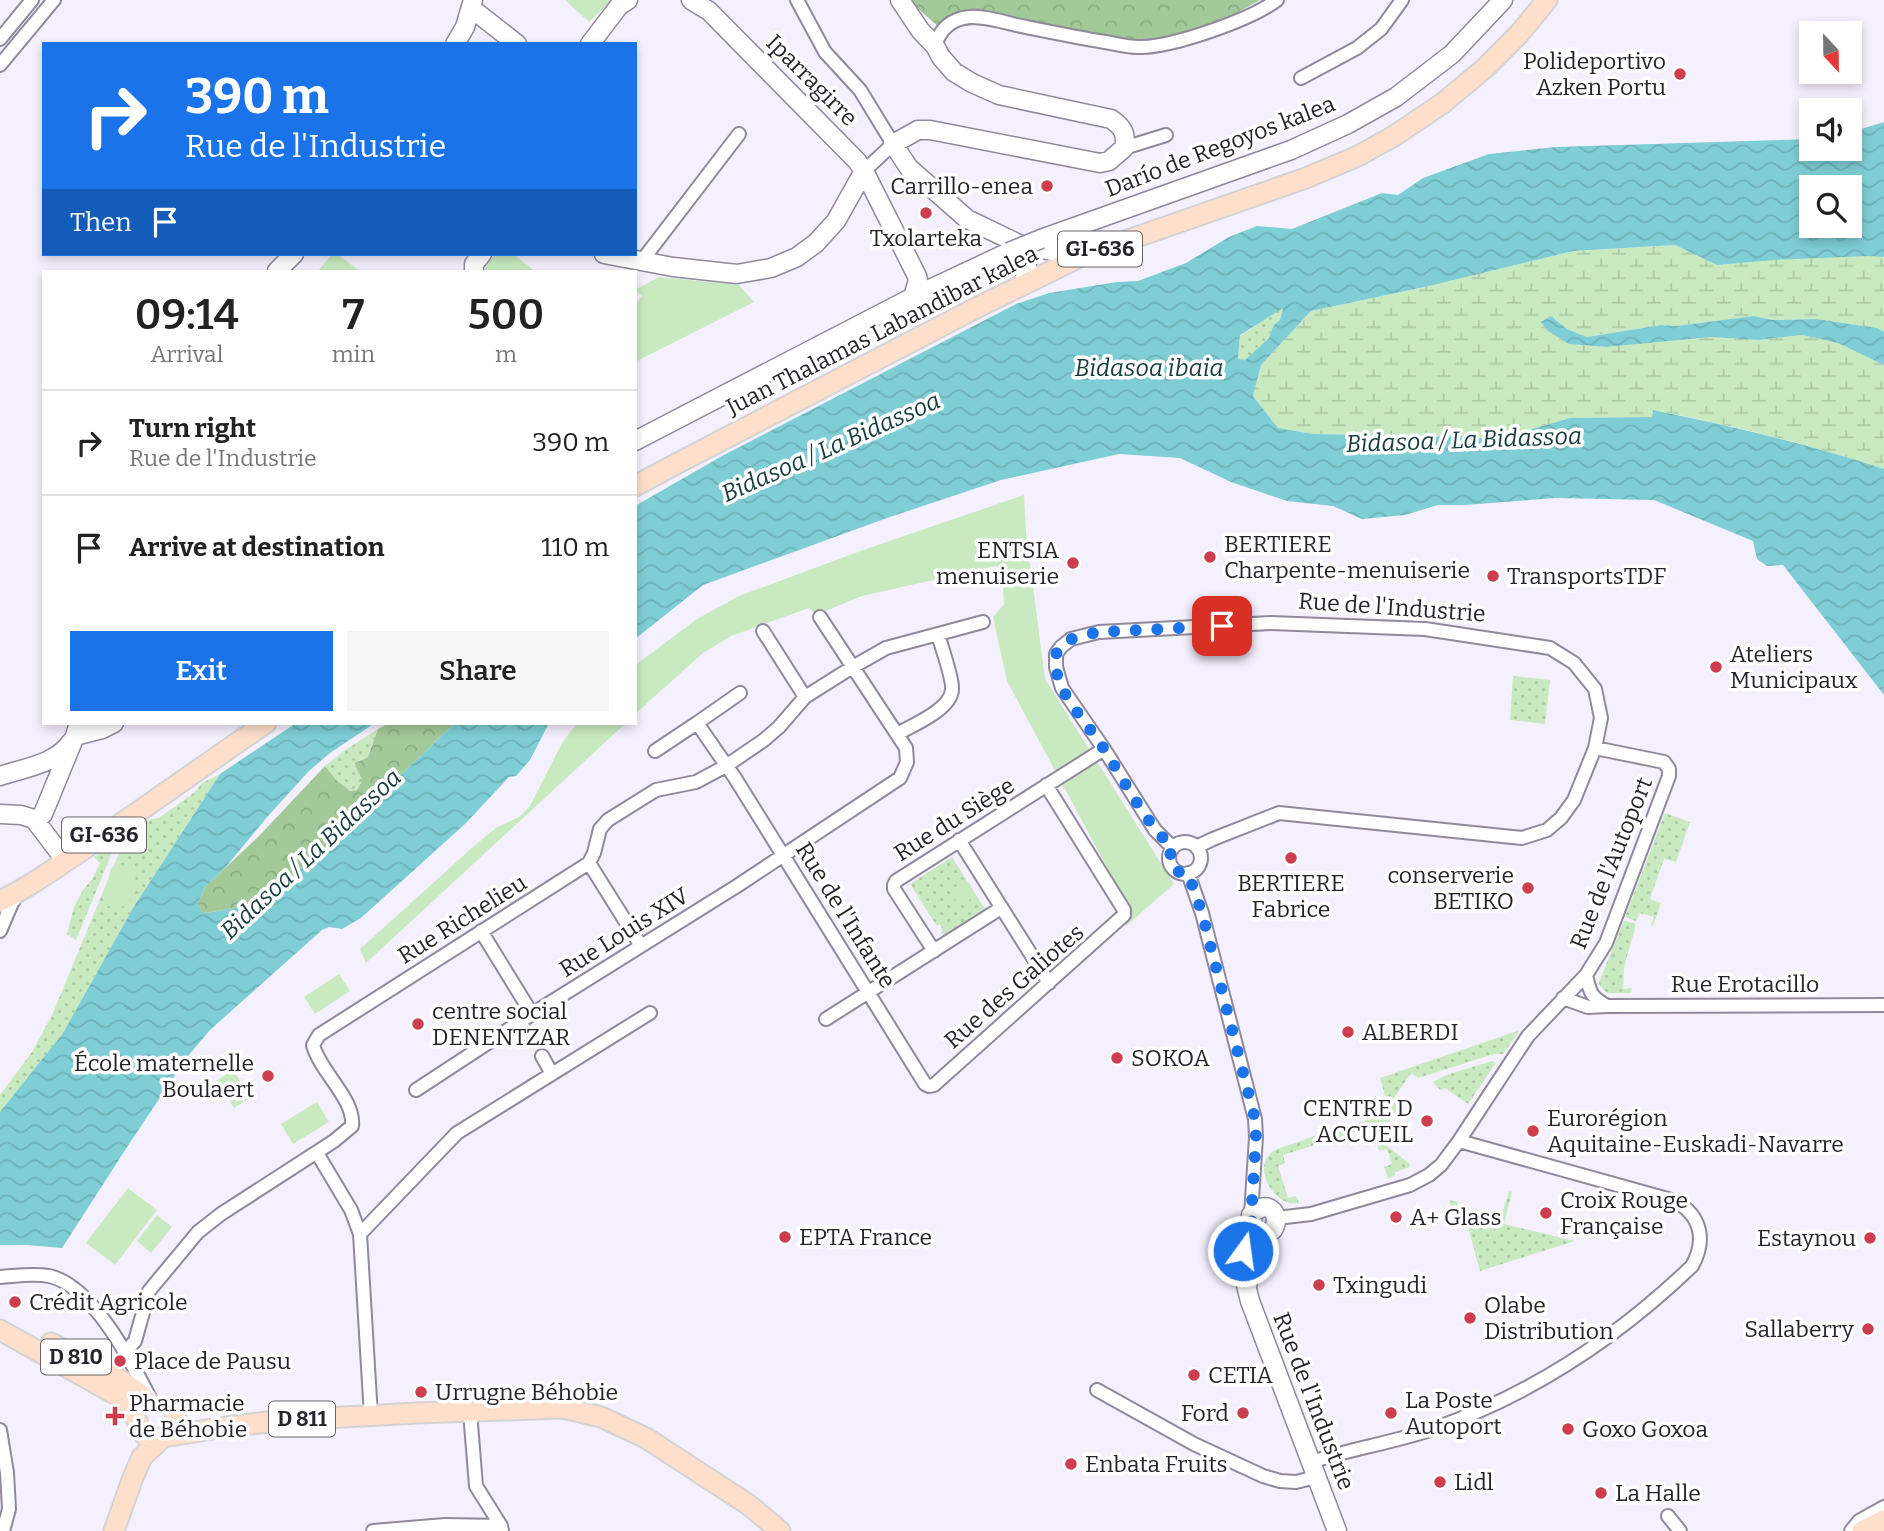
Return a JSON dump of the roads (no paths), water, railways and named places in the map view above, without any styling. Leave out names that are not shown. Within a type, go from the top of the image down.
[{"type":"main road","name":"Juan Thalamas Labandibar kalea","points":[[637,485],[1024,283],[1082,256],[1306,178],[1358,156],[1443,103],[1485,68],[1519,34],[1547,0]]},
{"type":"main road","name":"GI-636","points":[[0,894],[262,725]]},
{"type":"main road","name":"GI-636","points":[[0,901],[22,891],[168,792],[204,764]]},
{"type":"main road","name":"D 810","points":[[0,1316],[143,1395],[143,1412],[0,1331]]},
{"type":"main road","points":[[143,1412],[165,1402],[200,1430]]},
{"type":"main road","name":"D 811","points":[[165,1438],[200,1430],[287,1420],[563,1408],[601,1417],[646,1438],[749,1506],[771,1528]]},
{"type":"main road","points":[[114,1531],[142,1457],[175,1427],[177,1422],[174,1410]]},
{"type":"main road","points":[[143,1412],[144,1435],[149,1439],[165,1438]]},
{"type":"main road","points":[[132,1480],[143,1412]]},
{"type":"main road","points":[[1862,1531],[1884,1520]]},
{"type":"street","points":[[0,39],[32,0]]},
{"type":"street","points":[[0,65],[54,0]]},
{"type":"street","points":[[592,42],[619,6],[628,0]]},
{"type":"street","name":"Iparragirre","points":[[691,0],[709,10],[857,161],[864,171],[916,289]]},
{"type":"street","points":[[797,0],[825,52],[860,90],[909,168],[967,219],[1027,257],[1024,283]]},
{"type":"street","points":[[900,0],[954,72],[999,95],[1111,119],[1122,127],[1126,139],[1125,148]]},
{"type":"street","points":[[934,46],[939,33],[946,26],[969,17],[1138,48],[1154,47],[1246,17],[1277,0]]},
{"type":"street","points":[[1301,78],[1357,48],[1381,29],[1402,0]]},
{"type":"street","name":"Darío de Regoyos kalea","points":[[1016,249],[1291,150],[1348,124],[1396,97],[1452,54],[1503,0]]},
{"type":"street","points":[[456,42],[465,27],[472,4],[515,42]]},
{"type":"street","points":[[613,256],[673,267],[737,274],[771,268],[797,257],[816,243],[836,221],[864,171],[893,144],[918,130],[930,130],[1100,163],[1109,161],[1125,148],[1166,135]]},
{"type":"street","points":[[641,262],[739,134]]},
{"type":"street","points":[[637,441],[916,289],[944,282],[1016,249],[1082,256]]},
{"type":"street","points":[[277,270],[292,256]]},
{"type":"street","name":"Rue Louis XIV","points":[[416,1090],[783,856],[900,778],[907,762],[906,748],[820,617]]},
{"type":"street","points":[[641,946],[589,863],[600,830],[608,820],[656,790],[696,782],[726,766],[772,734],[805,697],[886,648],[984,622]]},
{"type":"street","name":"Rue de l'Industrie","points":[[1173,848],[1155,830],[1062,688],[1056,667],[1056,654],[1071,639],[1100,632],[1270,623],[1425,629],[1550,648],[1574,663],[1595,689],[1601,718],[1595,748],[1574,800],[1561,818],[1547,830],[1522,838],[1279,813],[1196,847],[1181,843],[1173,848],[1169,857],[1171,866],[1179,873],[1188,873],[1202,913],[1255,1119],[1253,1189],[1262,1220],[1247,1287],[1250,1301],[1337,1531]]},
{"type":"street","points":[[763,631],[805,697]]},
{"type":"street","points":[[897,734],[937,711],[950,699],[953,688],[938,634]]},
{"type":"street","points":[[655,751],[740,693]]},
{"type":"street","name":"Rue de l'Infante","points":[[697,723],[925,1084],[929,1086]]},
{"type":"street","points":[[77,729],[102,729],[110,725]]},
{"type":"street","points":[[0,776],[50,760],[61,753],[77,729]]},
{"type":"street","points":[[0,814],[34,819],[43,814],[77,729]]},
{"type":"street","name":"Rue de l'Autoport","points":[[1262,1220],[1311,1214],[1410,1185],[1435,1171],[1459,1141],[1528,1036],[1586,975],[1606,943],[1669,776],[1669,769],[1664,762],[1595,748]]},
{"type":"street","name":"Rue du Siège","points":[[934,951],[894,889],[896,881],[1104,749]]},
{"type":"street","name":"Rue des Galiotes","points":[[929,1086],[934,1085],[1124,915],[1124,910],[1046,785]]},
{"type":"street","points":[[34,819],[62,856]]},
{"type":"street","points":[[959,841],[1049,983]]},
{"type":"street","points":[[1188,873],[1198,867],[1200,862],[1196,847]]},
{"type":"street","name":"Rue Richelieu","points":[[124,1353],[135,1341],[149,1291],[198,1232],[221,1214],[334,1142],[352,1126],[353,1117],[316,1054],[313,1045],[319,1035],[589,863]]},
{"type":"street","points":[[1,926],[12,903],[22,891]]},
{"type":"street","points":[[826,1019],[1001,908]]},
{"type":"street","points":[[481,931],[532,1014]]},
{"type":"street","points":[[1586,975],[1594,999],[1607,1006]]},
{"type":"street","name":"Rue Erotacillo","points":[[1563,998],[1588,1007],[1884,1005]]},
{"type":"street","points":[[360,1234],[457,1133],[650,1013]]},
{"type":"street","points":[[520,1022],[529,1036]]},
{"type":"street","points":[[541,1056],[552,1074]]},
{"type":"street","points":[[1097,1390],[1194,1444],[1263,1476],[1296,1482],[1314,1470],[1440,1426],[1505,1399],[1546,1377],[1624,1326],[1692,1266],[1698,1254],[1700,1236],[1695,1219],[1683,1205],[1459,1141]]},
{"type":"street","points":[[317,1153],[351,1210],[360,1234],[372,1416]]},
{"type":"street","points":[[0,1277],[41,1275],[57,1279],[80,1293],[124,1353],[143,1412]]},
{"type":"street","points":[[470,1412],[476,1486],[502,1529]]},
{"type":"street","points":[[0,1430],[9,1509],[3,1531]]},
{"type":"street","points":[[1851,1531],[1859,1521],[1884,1507]]},
{"type":"street","points":[[1668,1516],[1680,1531]]},
{"type":"street","points":[[373,1531],[445,1525],[502,1529]]},
{"type":"water","name":"Bidasoa ibaia","points":[[1884,122],[1884,257],[1774,260],[1717,265],[1675,245],[1573,251],[1311,311],[1261,365],[1253,396],[1278,428],[1313,434],[1497,439],[1570,418],[1652,417],[1653,410],[1770,436],[1884,469],[1884,695],[1783,565],[1767,566],[1757,559],[1753,541],[1654,500],[1555,498],[1438,505],[1405,515],[1362,519],[1333,506],[1287,501],[1231,482],[1180,458],[1119,454],[1001,480],[703,585],[637,637],[637,505],[722,456],[1016,304],[1049,293],[1138,281],[1186,263],[1229,237],[1257,226],[1292,229],[1382,193],[1398,195],[1423,178],[1489,154],[1556,147],[1799,139],[1799,161],[1862,161],[1862,129]],"holes":[[[1283,308],[1280,320],[1273,326],[1269,338],[1244,361],[1238,358],[1240,335]]]},
{"type":"water","points":[[1551,316],[1567,329],[1587,337],[1661,325],[1676,326],[1754,316],[1773,320],[1816,319],[1877,328],[1884,332],[1884,365],[1838,343],[1802,335],[1758,340],[1712,337],[1606,347],[1569,344],[1548,331],[1541,322]]},
{"type":"water","points":[[293,725],[372,725],[330,753],[309,771],[225,868],[206,886],[198,903],[200,911],[207,913],[250,905],[271,892],[335,841],[453,725],[548,725],[530,760],[516,776],[509,777],[466,823],[361,918],[342,929],[329,927],[322,930],[210,1030],[188,1056],[62,1248],[0,1245],[0,1112],[63,1033],[133,908],[220,774]]},
{"type":"tunnel","points":[[529,1036],[542,1056]]},
{"type":"place","name":"Polideportivo Azken Portu","points":[[1680,74]]},
{"type":"place","name":"Carrillo-enea","points":[[1047,186]]},
{"type":"place","name":"Txolarteka","points":[[926,213]]},
{"type":"place","name":"BERTIERE Charpente-menuiserie","points":[[1210,557]]},
{"type":"place","name":"ENTSIA menuiserie","points":[[1073,563]]},
{"type":"place","name":"TransportsTDF","points":[[1493,576]]},
{"type":"place","name":"Ateliers Municipaux","points":[[1716,667]]},
{"type":"place","name":"BERTIERE Fabrice","points":[[1291,858]]},
{"type":"place","name":"conserverie BETIKO","points":[[1528,888]]},
{"type":"place","name":"centre social DENENTZAR","points":[[418,1024]]},
{"type":"place","name":"ALBERDI","points":[[1348,1032]]},
{"type":"place","name":"SOKOA","points":[[1117,1058]]},
{"type":"place","name":"École maternelle Boulaert","points":[[268,1076]]},
{"type":"place","name":"CENTRE D ACCUEIL","points":[[1427,1121]]},
{"type":"place","name":"Eurorégion Aquitaine-Euskadi-Navarre","points":[[1533,1131]]},
{"type":"place","name":"Croix Rouge Française","points":[[1546,1213]]},
{"type":"place","name":"A+ Glass","points":[[1396,1217]]},
{"type":"place","name":"EPTA France","points":[[785,1237]]},
{"type":"place","name":"Estaynou","points":[[1870,1238]]},
{"type":"place","name":"Txingudi","points":[[1319,1285]]},
{"type":"place","name":"Crédit Agricole","points":[[15,1302]]},
{"type":"place","name":"Olabe Distribution","points":[[1470,1318]]},
{"type":"place","name":"Sallaberry","points":[[1868,1329]]},
{"type":"place","name":"Place de Pausu","points":[[120,1361]]},
{"type":"place","name":"CETIA","points":[[1194,1375]]},
{"type":"place","name":"Urrugne Béhobie","points":[[421,1392]]},
{"type":"place","name":"Ford","points":[[1243,1413]]},
{"type":"place","name":"La Poste Autoport","points":[[1391,1413]]},
{"type":"place","name":"Pharmacie de Béhobie","points":[[115,1416]]},
{"type":"place","name":"Goxo Goxoa","points":[[1568,1429]]},
{"type":"place","name":"Enbata Fruits","points":[[1071,1464]]},
{"type":"place","name":"Lidl","points":[[1440,1482]]},
{"type":"place","name":"La Halle","points":[[1601,1493]]},
{"type":"water label","name":"Bidasoa / La Bidassoa","points":[[1464,440]]},
{"type":"water label","name":"Bidasoa / La Bidassoa","points":[[831,447]]},
{"type":"water label","name":"Bidasoa / La Bidassoa","points":[[311,854]]}]
